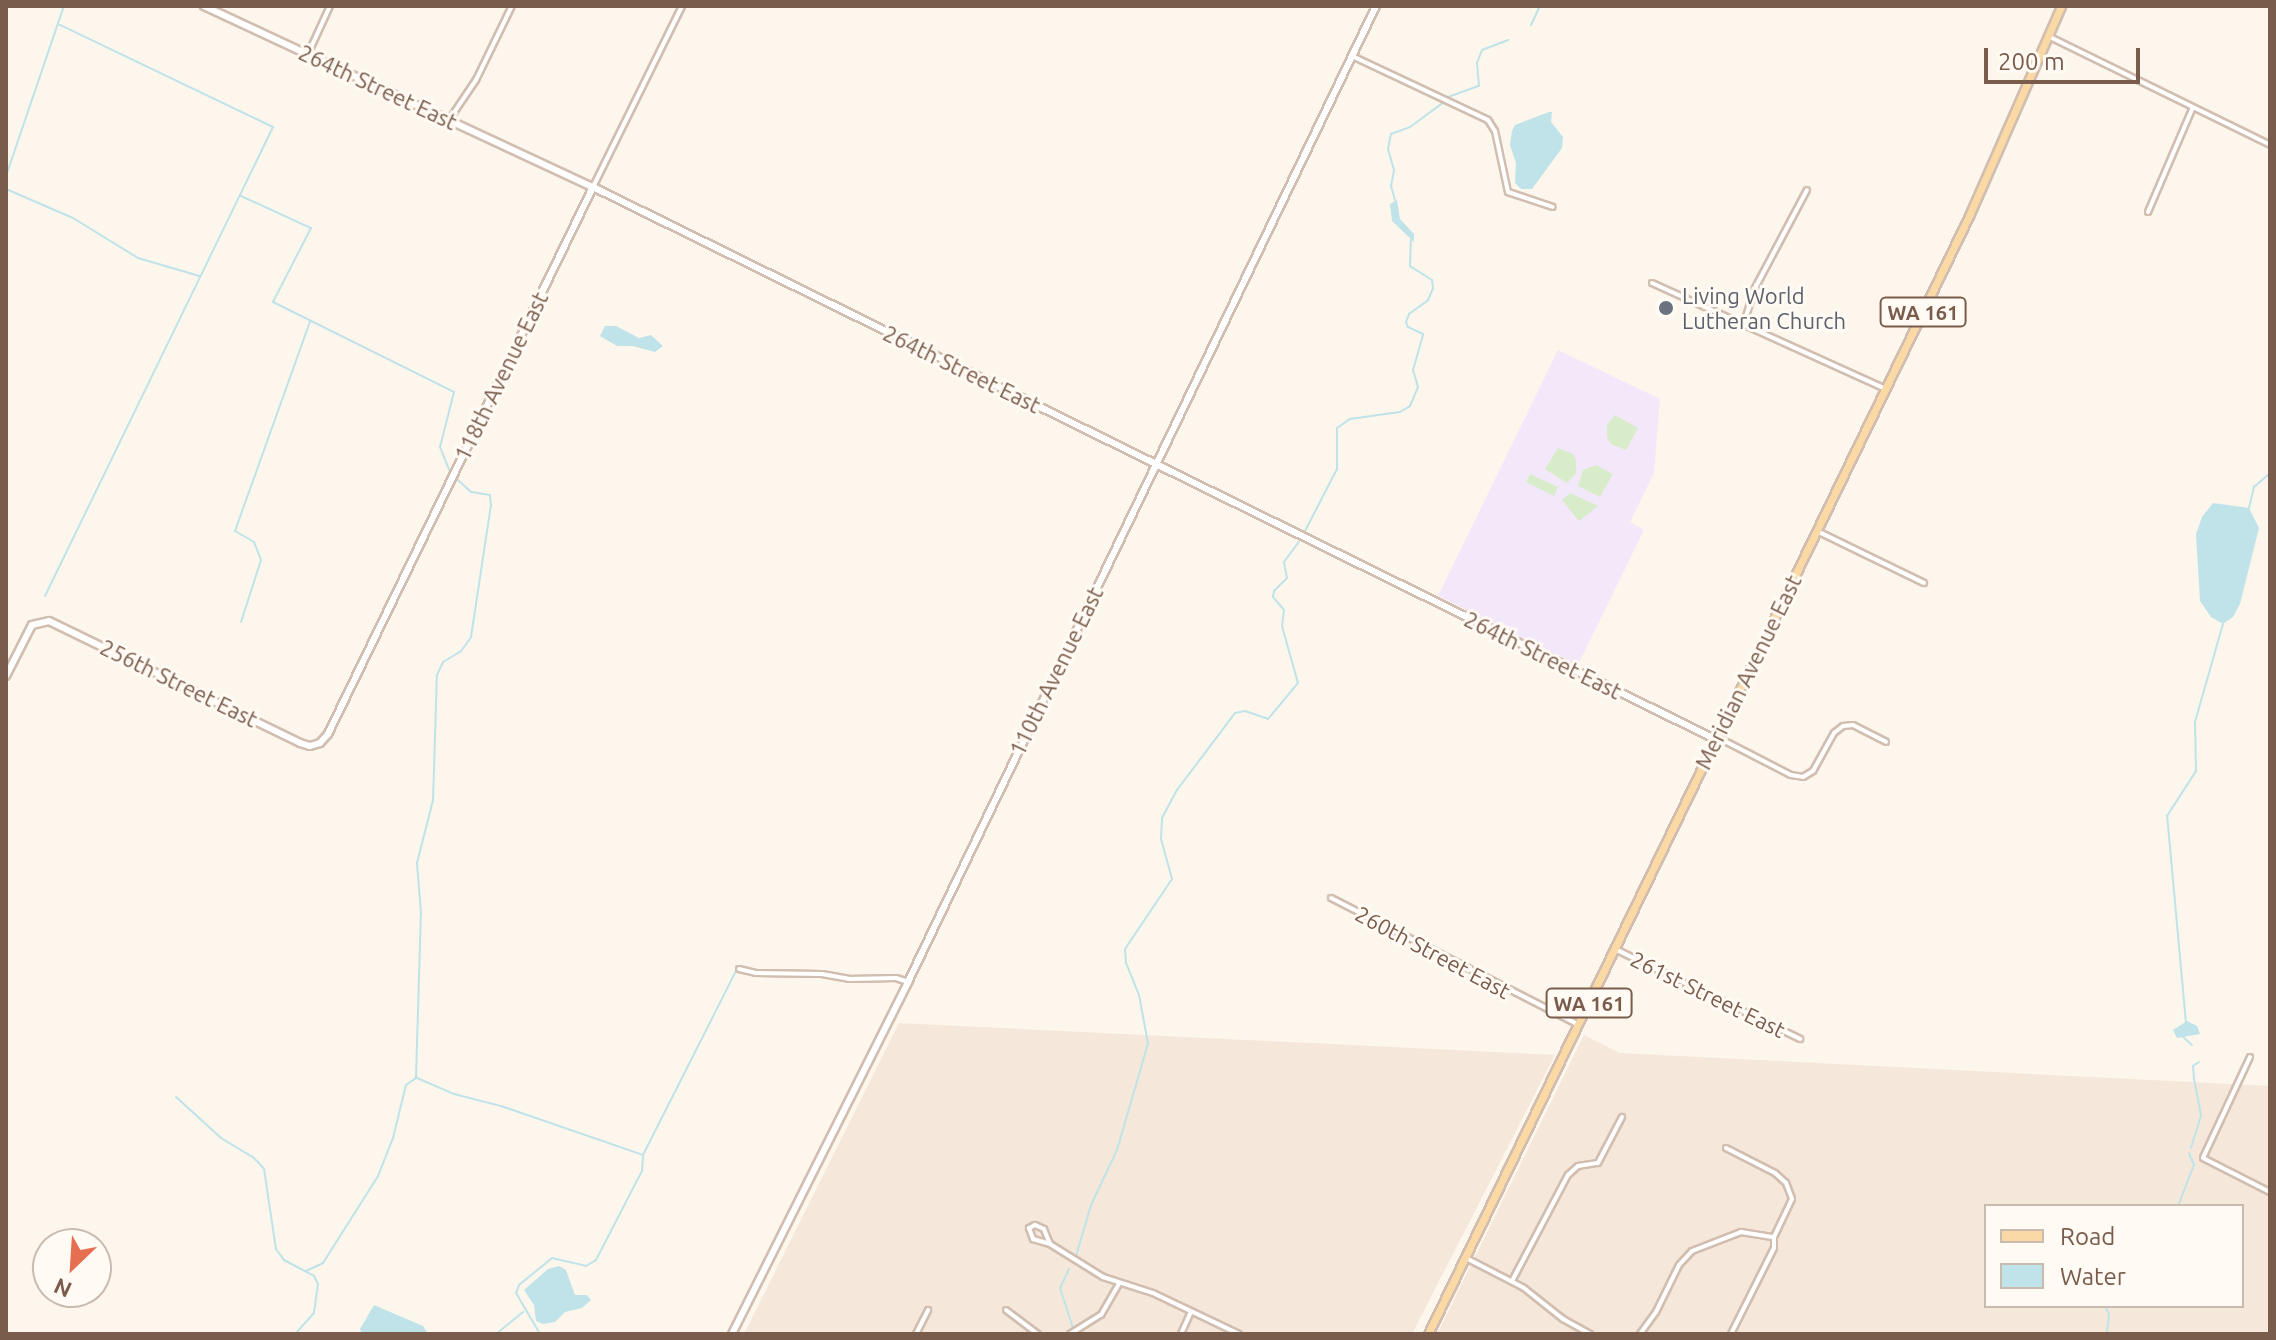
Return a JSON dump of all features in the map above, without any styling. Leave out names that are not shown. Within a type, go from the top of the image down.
[{"type":"main road","name":"Meridian Avenue East","points":[[1428,1334],[1975,203],[2061,6]]},
{"type":"street","name":"264th Street East","points":[[204,6],[593,187],[1716,738]]},
{"type":"street","points":[[308,54],[330,6]]},
{"type":"street","points":[[449,120],[476,80],[512,6]]},
{"type":"street","name":"118th Avenue East","points":[[318,744],[328,734],[682,6]]},
{"type":"street","name":"110th Avenue East","points":[[732,1334],[908,982],[1376,6]]},
{"type":"street","points":[[2048,36],[2270,145]]},
{"type":"street","points":[[1352,56],[1488,120],[1495,131],[1508,192],[1518,198],[1553,207]]},
{"type":"street","points":[[2148,212],[2193,107]]},
{"type":"street","points":[[1744,323],[1754,290],[1807,190]]},
{"type":"street","points":[[1652,283],[1886,389]]},
{"type":"street","points":[[1817,531],[1924,583]]},
{"type":"street","name":"256th Street East","points":[[6,676],[29,629],[39,620],[67,627],[300,743],[318,744]]},
{"type":"street","points":[[1716,738],[1791,775],[1803,777],[1813,771],[1834,733],[1843,726],[1853,725],[1886,742]]},
{"type":"street","name":"260th Street East","points":[[1331,898],[1579,1025]]},
{"type":"street","name":"261st Street East","points":[[1615,949],[1800,1039]]},
{"type":"street","points":[[739,969],[849,979],[896,978],[908,982]]},
{"type":"street","points":[[2250,1057],[2203,1158],[2270,1192]]},
{"type":"street","points":[[1512,1281],[1571,1172],[1600,1162],[1622,1117]]},
{"type":"street","points":[[1726,1148],[1775,1173],[1786,1183],[1792,1199],[1774,1237],[1774,1248],[1731,1334]]},
{"type":"street","points":[[1050,1244],[1044,1229],[1035,1225],[1029,1228],[1033,1239],[1050,1244],[1080,1265],[1119,1284],[1153,1293],[1239,1334]]},
{"type":"street","points":[[1640,1334],[1656,1312],[1679,1265],[1692,1251],[1741,1232],[1774,1237]]},
{"type":"street","points":[[1465,1258],[1512,1281],[1590,1334]]},
{"type":"street","points":[[1070,1334],[1101,1315],[1119,1284]]},
{"type":"street","points":[[916,1334],[928,1310]]},
{"type":"street","points":[[1006,1310],[1038,1334]]},
{"type":"street","points":[[1181,1334],[1191,1312]]},
{"type":"shaded area","points":[[1558,350],[1660,399],[1654,473],[1630,522],[1644,530],[1578,665],[1438,596]]},
{"type":"shaded area","points":[[899,1023],[1555,1055],[1412,1334],[744,1334]]},
{"type":"shaded area","points":[[1584,1035],[1620,1053],[2270,1086],[2270,1334],[1437,1334]]},
{"type":"green space","points":[[1615,415],[1638,428],[1626,450],[1611,444],[1607,438],[1607,425]]},
{"type":"green space","points":[[1558,448],[1573,454],[1576,460],[1576,473],[1567,483],[1545,469]]},
{"type":"green space","points":[[1596,465],[1613,474],[1600,497],[1578,486],[1583,470]]},
{"type":"green space","points":[[1530,474],[1558,487],[1554,496],[1526,482]]},
{"type":"green space","points":[[1570,493],[1598,506],[1579,521],[1562,500]]},
{"type":"water","points":[[1552,112],[1551,122],[1563,137],[1562,148],[1532,189],[1521,189],[1515,183],[1516,163],[1510,145],[1512,131],[1515,125]]},
{"type":"water","points":[[1397,200],[1400,219],[1414,234],[1414,242],[1392,221],[1390,204]]},
{"type":"water","points":[[605,326],[616,326],[639,338],[651,335],[663,346],[655,352],[633,346],[617,346],[600,336]]},
{"type":"water","points":[[2213,503],[2249,508],[2259,528],[2240,604],[2233,617],[2223,624],[2211,617],[2200,601],[2196,534],[2202,517]]},
{"type":"water","points":[[2187,1021],[2197,1026],[2200,1034],[2177,1038],[2173,1030]]},
{"type":"water","points":[[559,1266],[566,1270],[575,1295],[587,1295],[591,1300],[582,1308],[565,1312],[555,1322],[543,1324],[536,1321],[534,1305],[524,1290],[548,1269]]},
{"type":"water","points":[[374,1305],[423,1326],[428,1334],[362,1334],[360,1329]]},
{"type":"waterway","points":[[6,176],[64,6]]},
{"type":"waterway","points":[[1531,25],[1540,6]]},
{"type":"waterway","points":[[45,596],[273,127],[58,24]]},
{"type":"waterway","points":[[1448,97],[1479,86],[1477,63],[1482,50],[1508,40]]},
{"type":"waterway","points":[[1395,200],[1391,186],[1394,170],[1388,149],[1391,134],[1410,127],[1444,102]]},
{"type":"waterway","points":[[6,189],[73,218],[138,258],[199,276]]},
{"type":"waterway","points":[[241,196],[311,228],[273,302],[454,392],[440,447],[450,472]]},
{"type":"waterway","points":[[1305,531],[1337,469],[1337,428],[1350,419],[1400,412],[1410,406],[1418,387],[1413,370],[1423,334],[1408,327],[1406,322],[1409,314],[1428,300],[1433,288],[1432,280],[1410,266],[1411,240]]},
{"type":"waterway","points":[[241,622],[261,560],[254,542],[235,531],[310,322]]},
{"type":"waterway","points":[[2249,508],[2254,487],[2270,473]]},
{"type":"waterway","points":[[416,1078],[421,913],[417,863],[433,800],[437,675],[443,662],[461,651],[471,637],[491,505],[490,495],[471,492],[456,478]]},
{"type":"waterway","points":[[1076,1256],[1091,1205],[1117,1150],[1148,1043],[1139,995],[1126,963],[1125,949],[1172,879],[1161,839],[1162,818],[1177,790],[1235,713],[1245,711],[1268,719],[1298,683],[1282,626],[1284,610],[1273,597],[1274,591],[1287,578],[1284,562],[1299,541]]},
{"type":"waterway","points":[[2186,1023],[2167,816],[2196,771],[2195,722],[2223,624]]},
{"type":"waterway","points":[[417,1078],[454,1094],[501,1106],[643,1155],[736,971]]},
{"type":"waterway","points":[[2183,1037],[2192,1045]]},
{"type":"waterway","points":[[2191,1148],[2201,1115],[2193,1066],[2199,1062]]},
{"type":"waterway","points":[[306,1271],[323,1263],[378,1176],[393,1138],[406,1085],[416,1078]]},
{"type":"waterway","points":[[176,1097],[221,1138],[253,1157],[264,1169],[276,1249],[284,1260],[314,1276],[318,1284],[314,1313],[295,1334]]},
{"type":"waterway","points":[[2179,1204],[2194,1165],[2189,1153]]},
{"type":"waterway","points":[[540,1334],[516,1293],[519,1285],[552,1258],[586,1266],[596,1260],[642,1171],[643,1156]]},
{"type":"waterway","points":[[1069,1269],[1060,1288],[1072,1326]]},
{"type":"waterway","points":[[2106,1308],[2109,1314],[2107,1334]]},
{"type":"waterway","points":[[496,1334],[523,1312]]},
{"type":"place","name":"Living World Lutheran Church","points":[[1666,308]]}]
